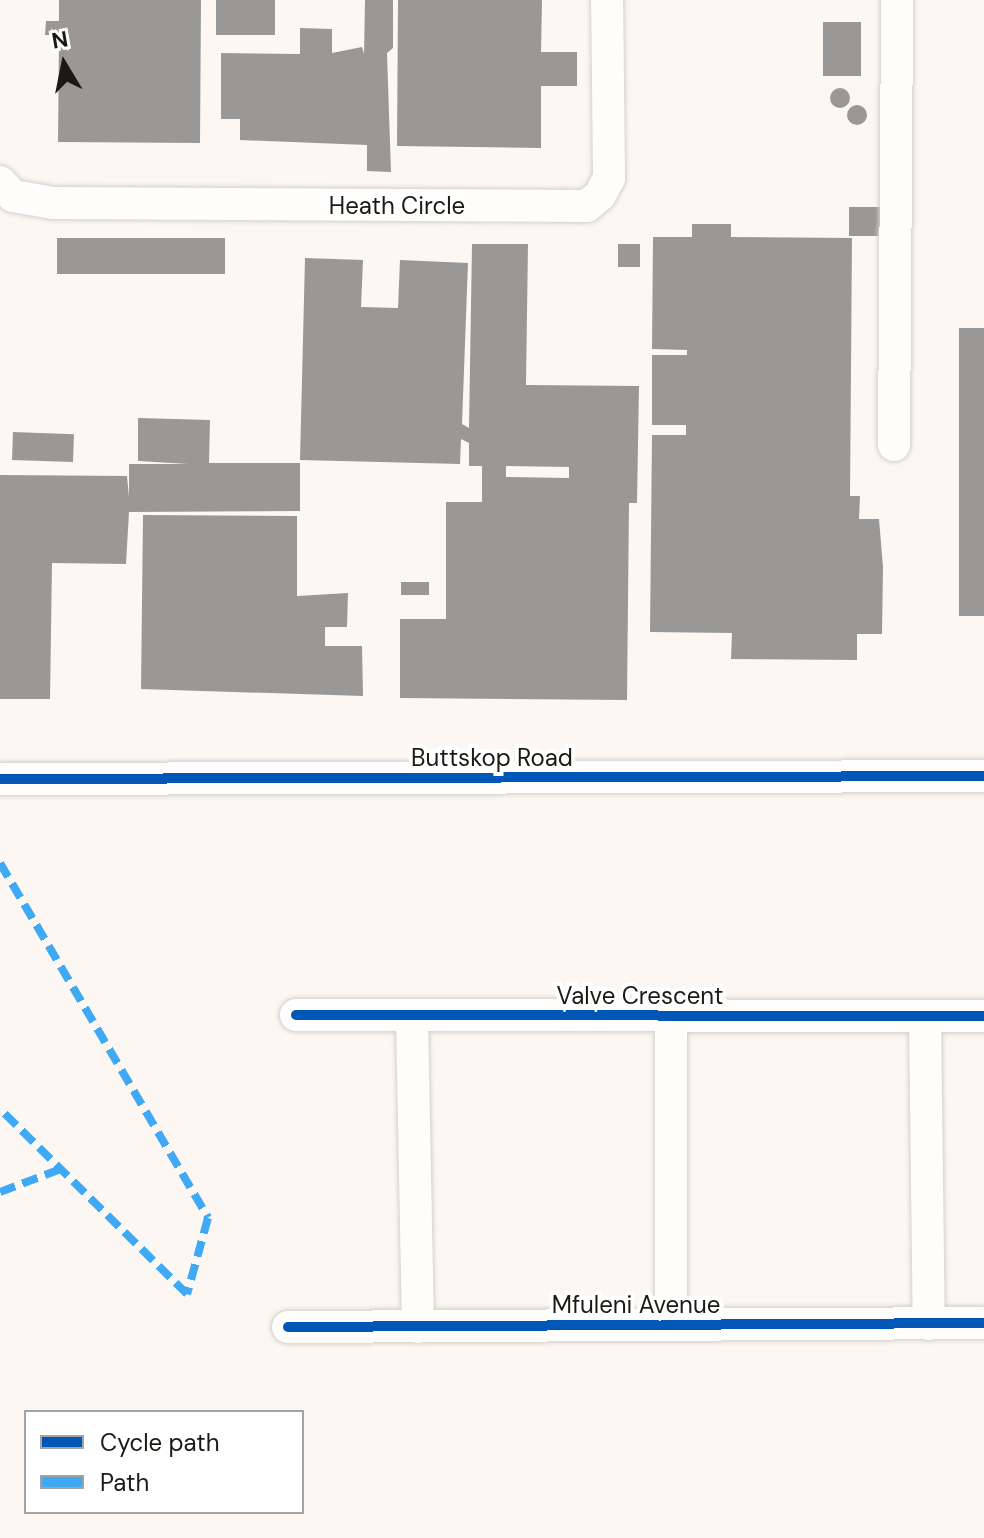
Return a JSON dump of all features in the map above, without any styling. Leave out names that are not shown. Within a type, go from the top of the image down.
[{"type":"street","name":"Heath Circle","points":[[0,182],[13,196],[53,203],[587,206],[600,195],[609,178],[607,0]]},
{"type":"street","points":[[894,445],[897,0]]},
{"type":"street","name":"Buttskop Road","points":[[0,779],[984,776]]},
{"type":"street","name":"Valve Crescent","points":[[296,1015],[984,1016]]},
{"type":"street","points":[[412,1016],[418,1327]]},
{"type":"street","name":"Valve Crescent","points":[[671,1016],[671,1325]]},
{"type":"street","points":[[925,1016],[929,1324]]},
{"type":"street","name":"Mfuleni Avenue","points":[[288,1327],[984,1323]]},
{"type":"building","points":[[59,0],[201,0],[200,143],[58,142],[59,35],[45,35],[46,21],[59,21]]},
{"type":"building","points":[[216,0],[275,0],[275,35],[216,35]]},
{"type":"building","points":[[365,0],[393,0],[393,48],[387,53],[391,172],[367,171],[367,145],[240,140],[240,119],[221,119],[221,53],[300,54],[300,28],[332,29],[332,53],[362,47],[364,54]]},
{"type":"building","points":[[398,0],[542,0],[541,52],[577,52],[577,86],[541,86],[541,148],[397,146]]},
{"type":"building","points":[[823,22],[861,22],[861,76],[823,76]]},
{"type":"building","points":[[840,88],[847,91],[850,98],[847,105],[840,108],[833,105],[830,98],[833,91]]},
{"type":"building","points":[[857,105],[864,108],[867,115],[864,122],[857,125],[850,122],[847,115],[850,108]]},
{"type":"building","points":[[849,207],[883,207],[883,236],[849,236]]},
{"type":"building","points":[[692,224],[731,224],[731,237],[852,238],[850,496],[860,496],[859,519],[879,519],[883,567],[882,634],[857,634],[857,660],[731,659],[732,633],[650,632],[652,435],[686,435],[686,425],[652,425],[652,355],[687,355],[687,350],[652,349],[653,237],[692,237]]},
{"type":"building","points":[[57,238],[225,238],[225,274],[57,274]]},
{"type":"building","points":[[472,244],[528,244],[526,385],[639,386],[637,503],[629,503],[627,700],[400,698],[400,619],[446,619],[446,502],[482,502],[482,466],[469,466],[469,443],[461,439],[460,464],[300,460],[305,258],[363,260],[361,307],[398,308],[400,260],[468,263],[462,424],[469,428]],"holes":[[[506,466],[569,467],[569,478],[506,477]]]},
{"type":"building","points":[[618,244],[640,244],[640,267],[618,267]]},
{"type":"building","points":[[959,328],[984,328],[984,616],[959,616]]},
{"type":"building","points":[[138,418],[210,420],[209,463],[300,463],[300,511],[129,512],[126,564],[52,563],[50,699],[0,699],[0,475],[127,476],[129,497],[129,464],[188,464],[138,461]]},
{"type":"building","points":[[13,432],[74,434],[73,462],[12,460]]},
{"type":"building","points":[[143,515],[297,516],[297,596],[348,593],[347,627],[325,627],[325,646],[362,646],[363,696],[141,689]]},
{"type":"building","points":[[401,582],[429,582],[429,595],[401,595]]},
{"type":"marked path","points":[[0,863],[208,1218],[187,1294],[0,1109]]},
{"type":"marked path","points":[[0,1192],[61,1169]]},
{"type":"cycle path","points":[[0,779],[984,776]]},
{"type":"cycle path","points":[[296,1015],[984,1016]]},
{"type":"cycle path","points":[[288,1327],[984,1323]]}]
